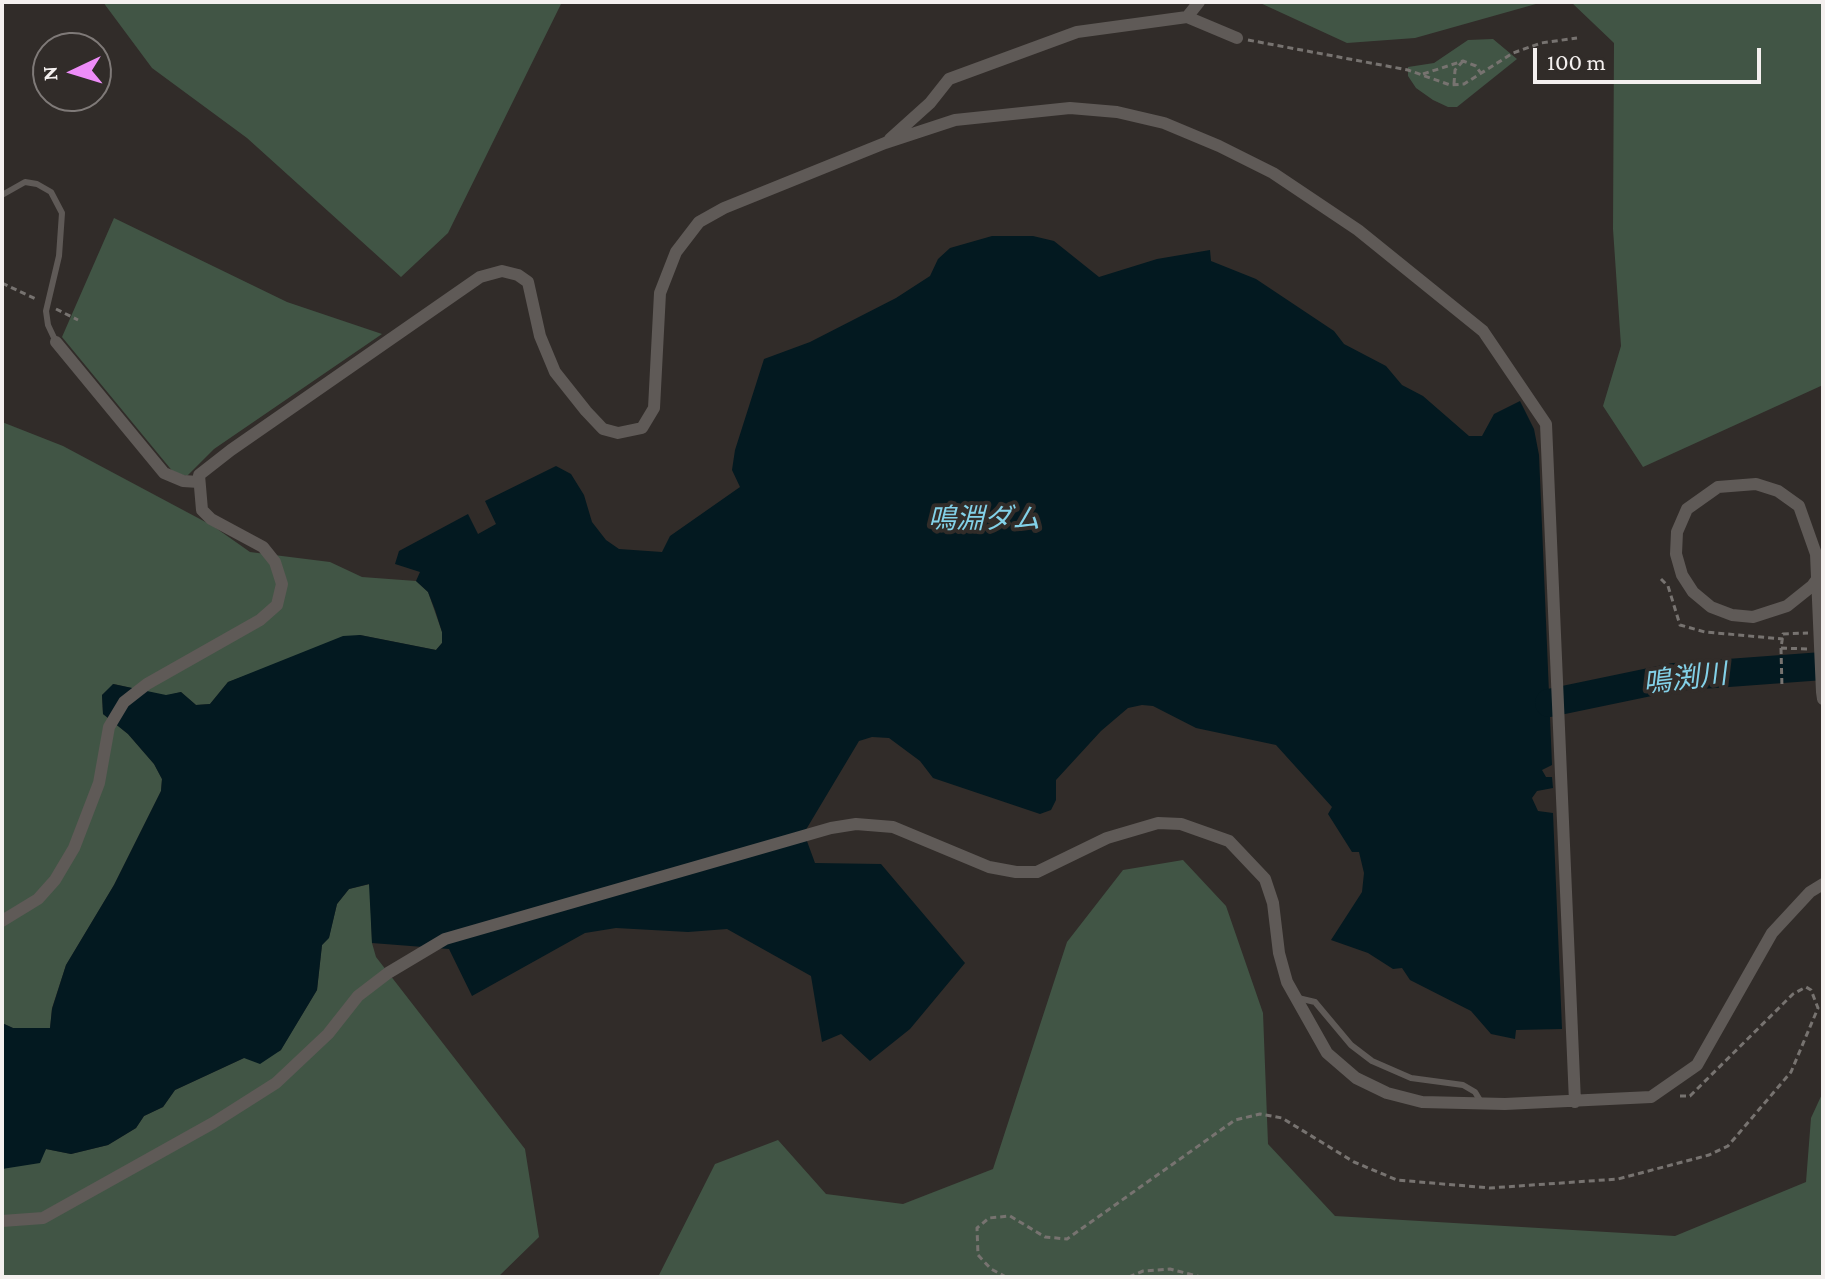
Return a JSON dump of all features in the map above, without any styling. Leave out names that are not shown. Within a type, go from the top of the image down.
[{"type":"street","points":[[1187,17],[1199,2]]},
{"type":"street","points":[[885,143],[930,103],[949,79],[1077,32],[1187,17],[1237,38]]},
{"type":"street","points":[[2,921],[38,899],[55,880],[74,848],[99,783],[109,727],[124,702],[147,684],[260,620],[277,605],[282,584],[275,562],[263,547],[211,519],[202,510],[199,475],[231,450],[480,277],[502,271],[518,275],[528,282],[540,336],[555,372],[586,411],[603,429],[618,433],[642,428],[654,408],[660,293],[676,252],[699,222],[724,208],[885,143],[955,120],[1016,111],[1070,108],[1117,112],[1164,123],[1273,173],[1358,230],[1483,331],[1540,412],[1548,433],[1575,1102]]},
{"type":"street","points":[[56,342],[164,473],[183,481],[199,482]]},
{"type":"street","points":[[1823,571],[1787,606],[1753,617],[1732,615],[1711,607],[1693,592],[1682,575],[1676,554],[1677,532],[1687,509],[1701,496],[1718,487],[1756,484],[1778,491],[1799,506],[1816,554],[1823,699]]},
{"type":"street","points":[[2,1221],[43,1218],[263,1091],[301,1063],[358,996],[388,973],[445,939],[792,838],[856,824],[893,827],[989,867],[1016,872],[1037,872],[1139,826],[1181,824],[1229,841],[1265,879],[1277,926],[1279,953],[1295,997],[1327,1053],[1356,1078],[1387,1093],[1422,1102],[1575,1102],[1655,1095],[1697,1065],[1772,933],[1810,892],[1823,884]]},
{"type":"lane","points":[[2,195],[25,182],[37,184],[51,192],[62,213],[59,256],[46,311],[56,342]]},
{"type":"lane","points":[[1295,997],[1315,1002],[1351,1045],[1372,1061],[1411,1078],[1463,1085],[1475,1092],[1482,1104]]},
{"type":"path","points":[[1237,38],[1419,74],[1454,84],[1464,84],[1513,53],[1541,43],[1577,38]]},
{"type":"path","points":[[1419,74],[1430,74],[1449,63],[1463,61],[1476,66],[1481,73]]},
{"type":"path","points":[[1454,84],[1455,70],[1463,61]]},
{"type":"path","points":[[2,283],[41,302]]},
{"type":"path","points":[[54,308],[78,320]]},
{"type":"path","points":[[1782,688],[1783,634],[1812,633]]},
{"type":"path","points":[[1781,648],[1808,649]]},
{"type":"path","points":[[1006,1277],[991,1269],[978,1255],[977,1228],[989,1218],[1010,1216],[1045,1237],[1067,1239],[1235,1120],[1260,1114],[1282,1118],[1354,1162],[1397,1180],[1490,1188],[1618,1179],[1709,1155],[1728,1146],[1791,1072],[1818,1008],[1817,998],[1806,987],[1793,994],[1690,1096],[1655,1095]]},
{"type":"path","points":[[1129,1277],[1143,1271],[1170,1269],[1201,1277]]},
{"type":"green space","points":[[103,2],[562,2],[448,233],[401,277],[247,138],[152,68]]},
{"type":"green space","points":[[1258,2],[1543,2],[1415,38],[1347,43]]},
{"type":"green space","points":[[1571,2],[1823,2],[1823,385],[1643,467],[1603,406],[1621,346],[1613,229],[1614,43]]},
{"type":"green space","points":[[1493,39],[1517,59],[1457,107],[1448,107],[1433,100],[1416,88],[1408,76],[1408,67],[1434,63],[1468,40]]},
{"type":"green space","points":[[114,218],[287,302],[382,334],[214,449],[187,476],[174,473],[62,337]]},
{"type":"green space","points":[[2,422],[63,446],[213,526],[250,552],[330,562],[362,577],[416,581],[428,592],[442,632],[442,643],[436,650],[360,635],[228,682],[210,704],[196,705],[181,692],[166,696],[114,684],[102,695],[103,714],[128,734],[154,764],[162,779],[161,791],[114,885],[66,965],[52,1008],[50,1029],[13,1028],[2,1023]]},
{"type":"green space","points":[[1183,860],[1226,906],[1263,1013],[1268,1144],[1335,1216],[1675,1236],[1806,1182],[1811,1118],[1823,1092],[1823,1277],[658,1277],[715,1164],[778,1140],[826,1194],[903,1204],[993,1169],[1067,942],[1123,870]]},
{"type":"green space","points":[[370,884],[372,943],[376,957],[525,1149],[539,1237],[498,1277],[2,1277],[2,1169],[40,1159],[46,1149],[71,1154],[108,1145],[136,1128],[144,1116],[163,1107],[175,1090],[244,1058],[280,1051],[317,990],[322,945],[329,937],[337,904],[349,889]]},
{"type":"water","name":"鳴淵ダム","points":[[992,236],[1033,236],[1054,241],[1099,277],[1157,259],[1210,250],[1211,261],[1256,279],[1334,331],[1344,344],[1386,366],[1402,385],[1423,396],[1469,436],[1482,436],[1494,414],[1520,401],[1534,429],[1539,455],[1552,765],[1542,770],[1546,777],[1552,777],[1553,788],[1537,791],[1532,798],[1538,811],[1553,813],[1562,1029],[1516,1030],[1515,1039],[1491,1034],[1471,1011],[1410,980],[1402,968],[1393,969],[1368,953],[1331,940],[1362,892],[1364,873],[1359,852],[1352,852],[1328,814],[1332,807],[1276,745],[1196,728],[1153,706],[1142,705],[1128,708],[1101,731],[1056,780],[1056,800],[1051,810],[1040,814],[933,778],[920,761],[889,738],[872,737],[859,741],[804,833],[815,863],[881,864],[965,963],[910,1029],[870,1061],[841,1034],[822,1042],[811,976],[727,929],[688,932],[616,928],[585,933],[472,996],[449,949],[372,943],[369,884],[349,889],[337,904],[329,938],[322,945],[317,990],[281,1050],[260,1064],[244,1058],[175,1090],[163,1107],[144,1116],[136,1128],[108,1145],[71,1154],[46,1149],[40,1163],[2,1169],[2,1023],[13,1028],[50,1028],[52,1009],[66,965],[114,885],[161,791],[162,779],[154,764],[128,734],[103,714],[102,695],[113,684],[166,695],[181,692],[196,705],[210,704],[228,682],[343,636],[360,635],[436,650],[442,643],[442,632],[435,610],[428,592],[416,581],[420,572],[395,564],[399,551],[468,514],[478,534],[496,524],[485,501],[556,466],[571,474],[584,495],[592,522],[606,540],[619,549],[662,552],[670,536],[740,487],[732,470],[735,450],[764,359],[810,342],[896,298],[930,276],[938,259],[950,248]]},
{"type":"waterway","name":"鳴渕川","points":[[1549,703],[1674,677],[1823,666]]}]
